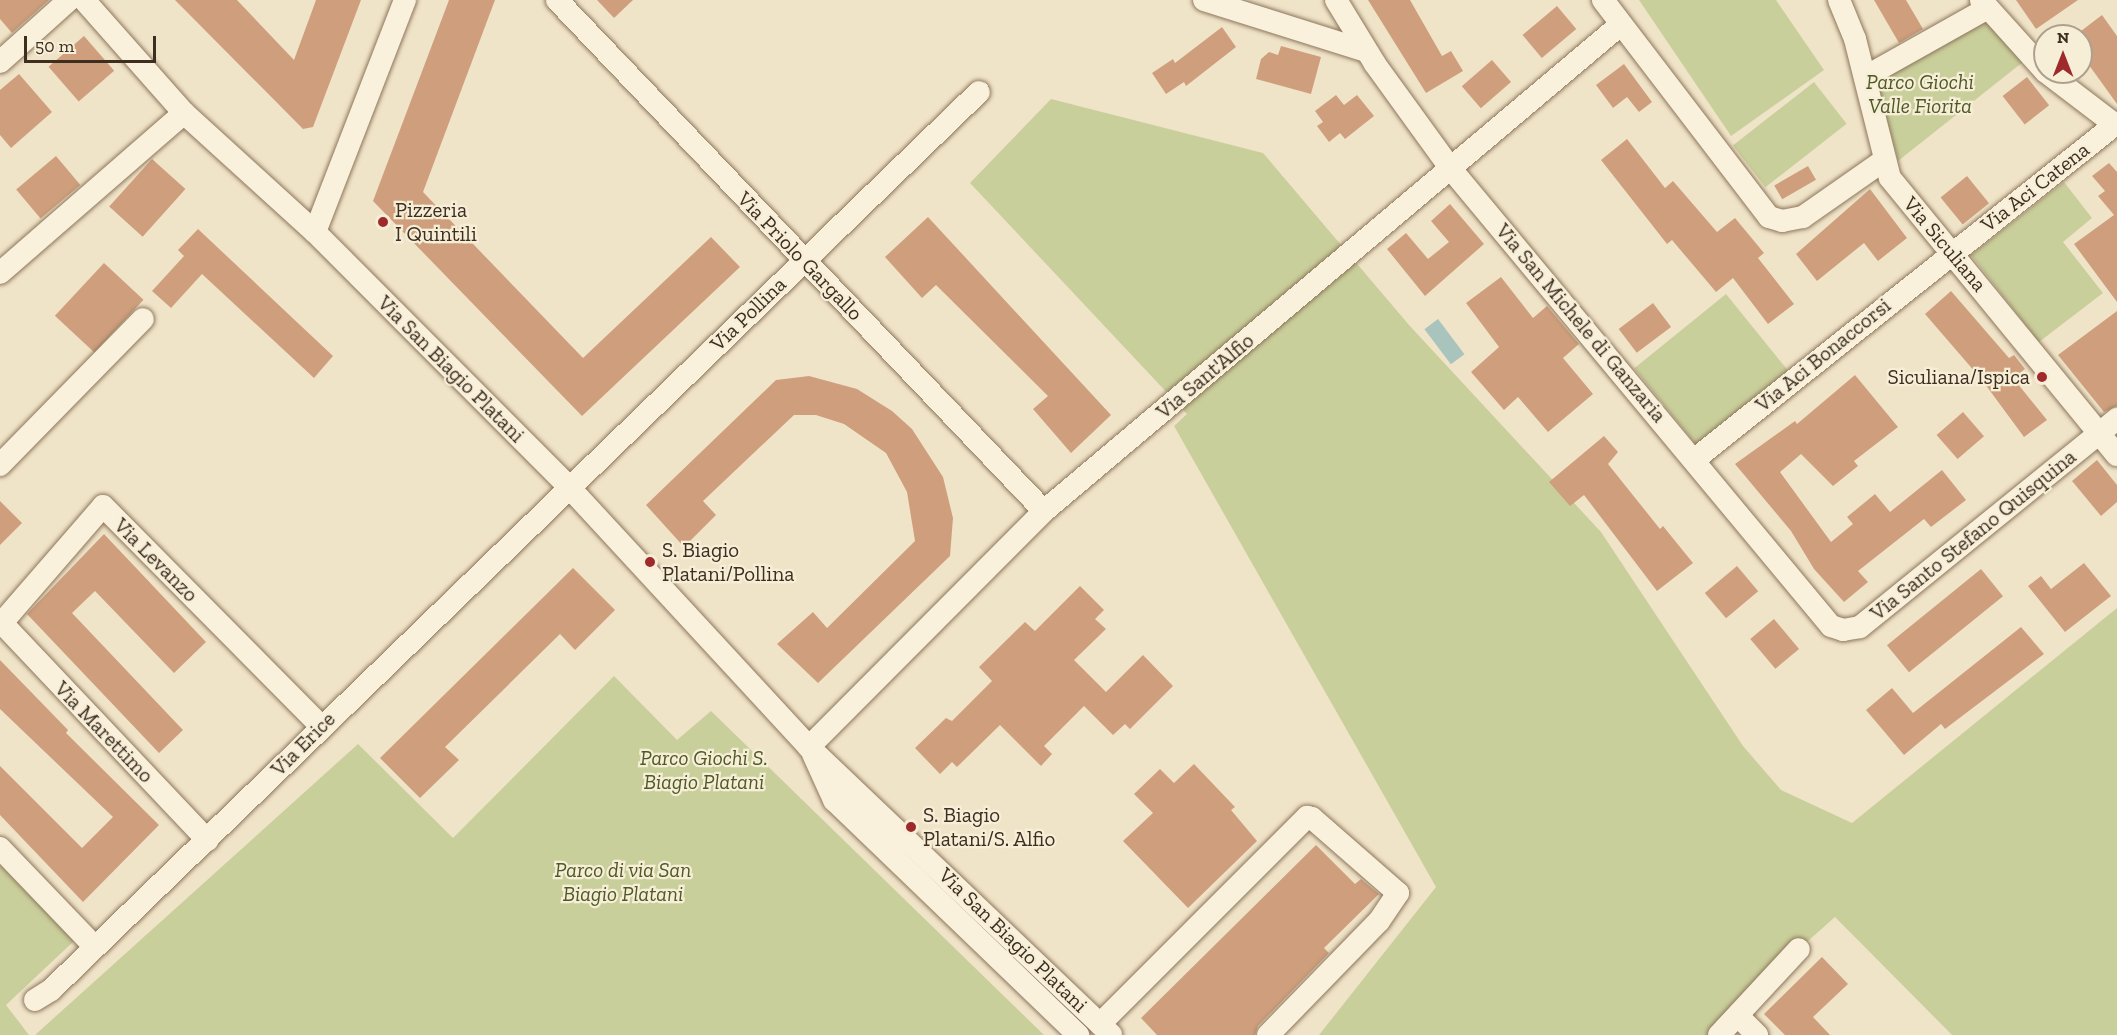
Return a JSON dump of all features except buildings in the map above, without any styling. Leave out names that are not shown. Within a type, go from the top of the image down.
[{"type":"street","points":[[0,62],[69,0]]},
{"type":"street","name":"Via San Biagio Platani","points":[[84,0],[184,113],[315,232],[569,487],[809,747],[861,793],[1105,1029]]},
{"type":"street","points":[[315,232],[405,0]]},
{"type":"street","name":"Via Priolo Gargallo","points":[[557,0],[803,261],[1044,511]]},
{"type":"street","points":[[1204,0],[1366,51]]},
{"type":"street","name":"Via San Michele di Ganzaria","points":[[1336,0],[1366,51],[1451,168],[1695,459],[1827,622],[1843,630]]},
{"type":"street","points":[[1603,0],[1619,26],[1769,217],[1782,221],[1803,217],[1882,161]]},
{"type":"street","name":"Via Siculiana","points":[[1839,0],[1865,77],[1882,161],[1892,181],[2108,426],[2117,455]]},
{"type":"street","points":[[1865,77],[1985,4],[2033,58]]},
{"type":"street","name":"Via Sant'Alfio","points":[[809,747],[1044,511],[1619,26]]},
{"type":"street","points":[[2062,84],[2116,125]]},
{"type":"street","name":"Via Pollina","points":[[569,487],[979,92]]},
{"type":"street","points":[[0,273],[184,113]]},
{"type":"street","name":"Via Aci Catena","points":[[1952,251],[2116,125]]},
{"type":"street","name":"Via Aci Bonaccorsi","points":[[1695,459],[1952,251]]},
{"type":"street","points":[[0,465],[143,319]]},
{"type":"street","name":"Via Santo Stefano Quisquina","points":[[1843,630],[1860,627],[2108,426]]},
{"type":"street","name":"Via Erice","points":[[35,1000],[95,947],[207,840],[321,726],[569,487]]},
{"type":"street","name":"Via Levanzo","points":[[1,624],[103,506],[321,726]]},
{"type":"street","name":"Via Marettimo","points":[[1,624],[207,840]]},
{"type":"street","name":"Via San Biagio Platani","points":[[809,747],[834,800],[845,812],[1078,1035]]},
{"type":"street","points":[[845,812],[861,793]]},
{"type":"street","points":[[1105,1029],[1307,817],[1312,818],[1398,893],[1379,921],[1268,1035]]},
{"type":"street","points":[[0,848],[95,947]]},
{"type":"street","points":[[1719,1035],[1799,949]]},
{"type":"street","points":[[1738,1016],[1757,1035]]},
{"type":"green space","points":[[1639,0],[1776,0],[1824,70],[1731,136]]},
{"type":"green space","name":"Parco Giochi Valle Fiorita","points":[[1987,11],[2028,58],[1898,161],[1875,76]]},
{"type":"green space","points":[[1814,82],[1847,124],[1765,187],[1733,145]]},
{"type":"green space","points":[[1051,99],[1263,153],[1409,325],[1601,532],[1743,746],[1781,790],[1852,823],[2117,608],[2117,1035],[1952,1035],[1835,917],[1799,949],[1719,1035],[1319,1035],[1436,887],[1174,426],[1187,414],[970,183]]},
{"type":"green space","points":[[2064,182],[2092,218],[2063,242],[2103,293],[2039,342],[1971,255]]},
{"type":"green space","points":[[1726,294],[1790,373],[1698,448],[1634,368]]},
{"type":"green space","name":"Parco di via San Biagio Platani","points":[[614,676],[677,740],[711,711],[1044,1035],[35,1035],[358,744],[453,838]]},
{"type":"green space","points":[[0,865],[74,941],[6,1005],[29,1035],[0,1035]]},
{"type":"water","points":[[1438,319],[1464,354],[1451,364],[1424,329]]},
{"type":"place","name":"Pizzeria I Quintili","points":[[383,222]]},
{"type":"place","name":"Siculiana/Ispica","points":[[2042,377]]},
{"type":"place","name":"S. Biagio Platani/Pollina","points":[[650,562]]},
{"type":"place","name":"S. Biagio Platani/S. Alfio","points":[[911,827]]},
{"type":"park label","name":"Parco Giochi S. Biagio Platani","points":[[704,770]]}]
